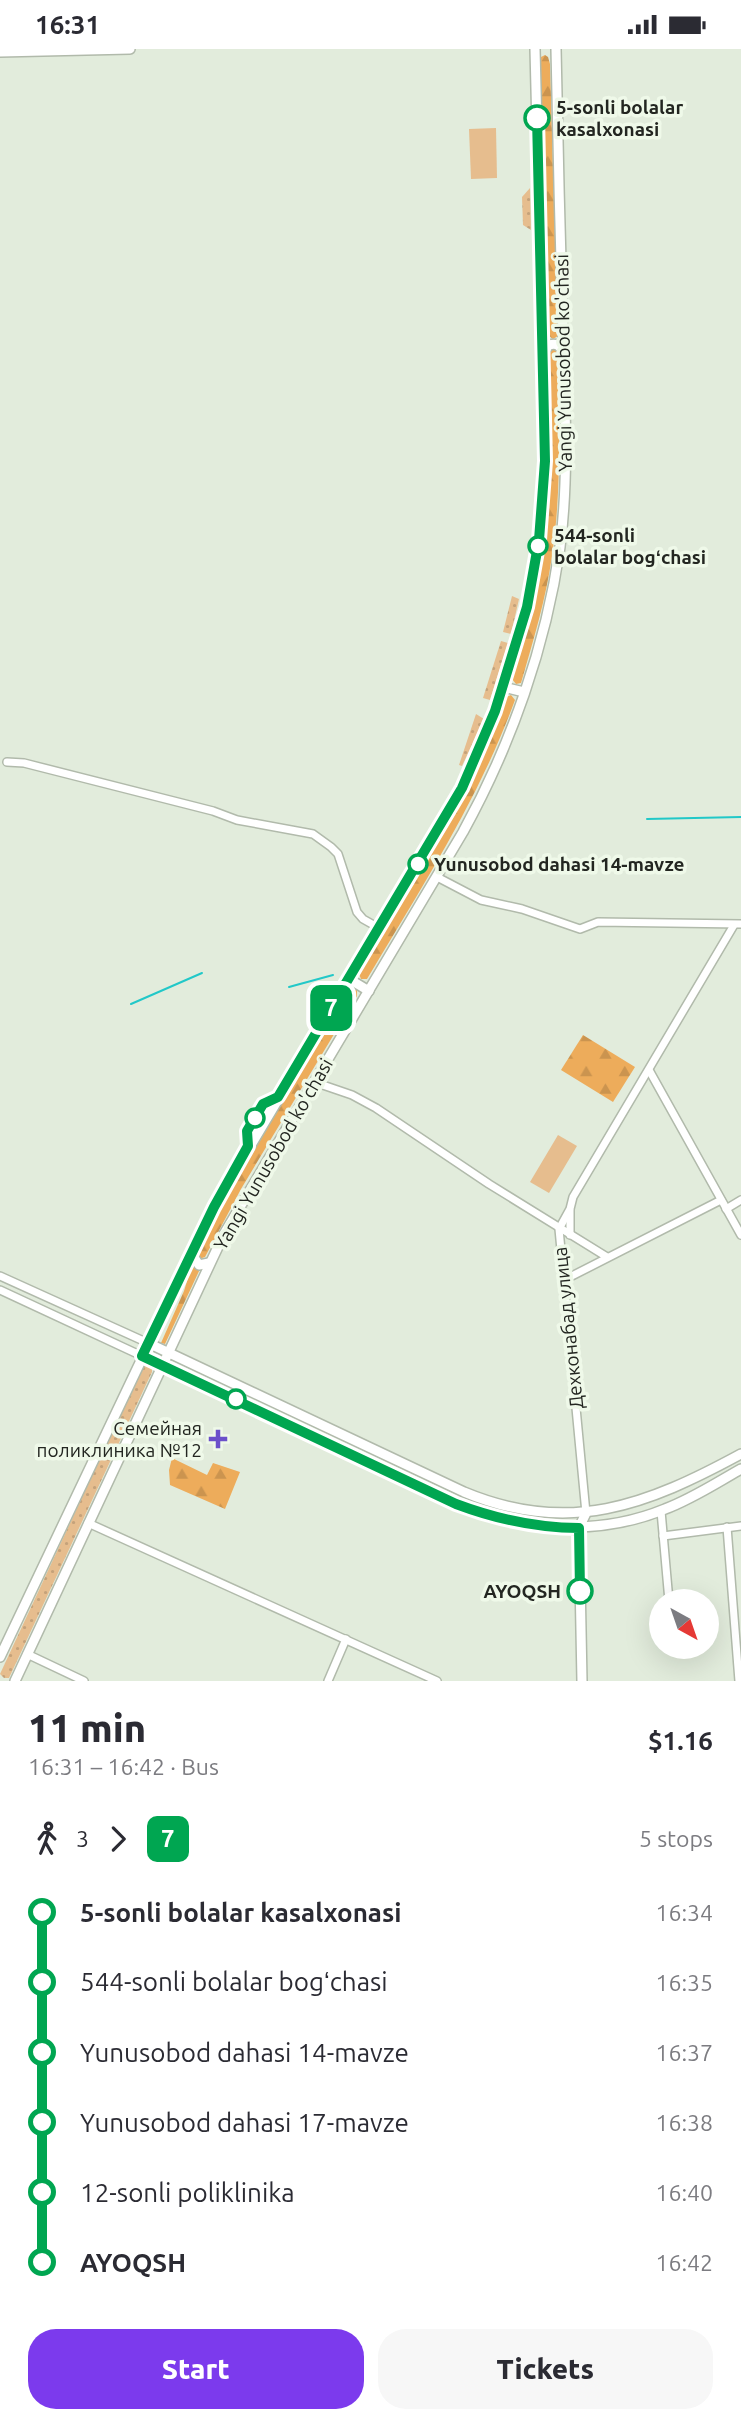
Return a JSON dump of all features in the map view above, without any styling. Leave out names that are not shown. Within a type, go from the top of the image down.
[{"type":"main road","points":[[0,52],[130,49]]},
{"type":"main road","name":"Yangi Yunusobod ko'chasi","points":[[0,1657],[191,1253],[237,1165],[462,788],[481,747],[503,687],[528,600],[541,523],[545,461],[535,49]]},
{"type":"main road","name":"Yangi Yunusobod ko'chasi","points":[[15,1681],[209,1263],[437,877],[489,782],[524,692],[545,618],[561,536],[566,456],[555,49]]},
{"type":"main road","points":[[542,353],[553,344],[563,351]]},
{"type":"main road","points":[[503,687],[524,692]]},
{"type":"main road","points":[[349,979],[369,991]]},
{"type":"main road","points":[[191,1253],[199,1265],[209,1263]]},
{"type":"main road","points":[[148,1343],[479,1499],[522,1509],[586,1513],[620,1507],[682,1485],[741,1454]]},
{"type":"main road","points":[[142,1356],[456,1504],[518,1522],[579,1528],[623,1521],[661,1511],[741,1469]]},
{"type":"main road","points":[[570,1513],[579,1528]]},
{"type":"main road","points":[[582,1681],[579,1528],[586,1513]]},
{"type":"street","points":[[7,762],[24,763],[213,811],[237,820],[313,834],[338,854],[356,912],[379,928]]},
{"type":"street","points":[[437,877],[481,900],[522,909],[580,929],[598,922],[737,924]]},
{"type":"street","points":[[607,1257],[559,1229],[573,1198],[737,924]]},
{"type":"street","points":[[649,1070],[741,1235]]},
{"type":"street","name":"Дехконабад улица","points":[[314,1083],[345,1093],[376,1108],[559,1229],[586,1513]]},
{"type":"street","points":[[564,1280],[721,1200]]},
{"type":"street","points":[[726,1209],[741,1200]]},
{"type":"street","points":[[570,1209],[570,1235]]},
{"type":"street","points":[[0,1276],[148,1343]]},
{"type":"street","points":[[0,1290],[142,1356]]},
{"type":"street","points":[[661,1511],[668,1589]]},
{"type":"street","points":[[88,1523],[437,1681]]},
{"type":"street","points":[[663,1536],[741,1526]]},
{"type":"street","points":[[727,1527],[739,1681]]},
{"type":"street","points":[[328,1681],[346,1639]]},
{"type":"street","points":[[27,1654],[84,1681]]},
{"type":"shaded area","points":[[496,128],[497,178],[471,179],[469,129]]},
{"type":"shaded area","points":[[530,188],[531,230],[523,225],[522,197]]},
{"type":"shaded area","points":[[512,596],[519,599],[511,634],[503,632]]},
{"type":"shaded area","points":[[501,641],[508,643],[490,700],[483,698]]},
{"type":"shaded area","points":[[476,714],[484,719],[462,766],[459,765]]},
{"type":"shaded area","points":[[558,1135],[577,1146],[549,1193],[530,1182]]},
{"type":"shaded area","points":[[149,1362],[152,1363],[152,1372],[9,1678],[4,1678],[0,1674],[142,1368]]},
{"type":"green space","points":[[545,55],[550,64],[558,336],[553,339],[549,336],[540,64],[541,57]]},
{"type":"green space","points":[[553,348],[558,351],[559,402],[559,480],[555,531],[539,620],[521,683],[516,684],[512,679],[533,604],[546,528],[550,462],[548,351]]},
{"type":"green space","points":[[511,695],[515,700],[501,737],[467,808],[367,979],[361,979],[359,974],[458,804],[492,734],[506,697]]},
{"type":"green space","points":[[351,988],[357,990],[357,996],[241,1189],[205,1257],[199,1259],[196,1253],[233,1185]]},
{"type":"green space","points":[[583,1035],[635,1067],[613,1102],[561,1070]]},
{"type":"green space","points":[[192,1265],[200,1269],[165,1344],[161,1343],[184,1291]]},
{"type":"green space","points":[[172,1458],[207,1475],[213,1463],[240,1472],[225,1509],[170,1485],[169,1470]]},
{"type":"waterway","points":[[647,819],[741,817]]},
{"type":"waterway","points":[[131,1004],[202,973]]},
{"type":"waterway","points":[[289,987],[333,975]]},
{"type":"bus line","name":"7","points":[[537,118],[545,461],[539,540],[530,593],[503,687],[481,747],[440,828],[278,1097],[263,1104],[247,1131],[248,1146],[214,1207],[142,1356],[456,1504],[518,1522],[579,1528],[580,1591]]},
{"type":"place","name":"5-sonli bolalar kasalxonasi","points":[[537,118]]},
{"type":"place","name":"544-sonli bolalar bogʻchasi","points":[[538,546]]},
{"type":"place","name":"Yunusobod dahasi 14-mavze","points":[[418,864]]},
{"type":"place","name":"Семейная поликлиника №12","points":[[218,1439]]},
{"type":"place","name":"AYOQSH","points":[[580,1591]]}]
